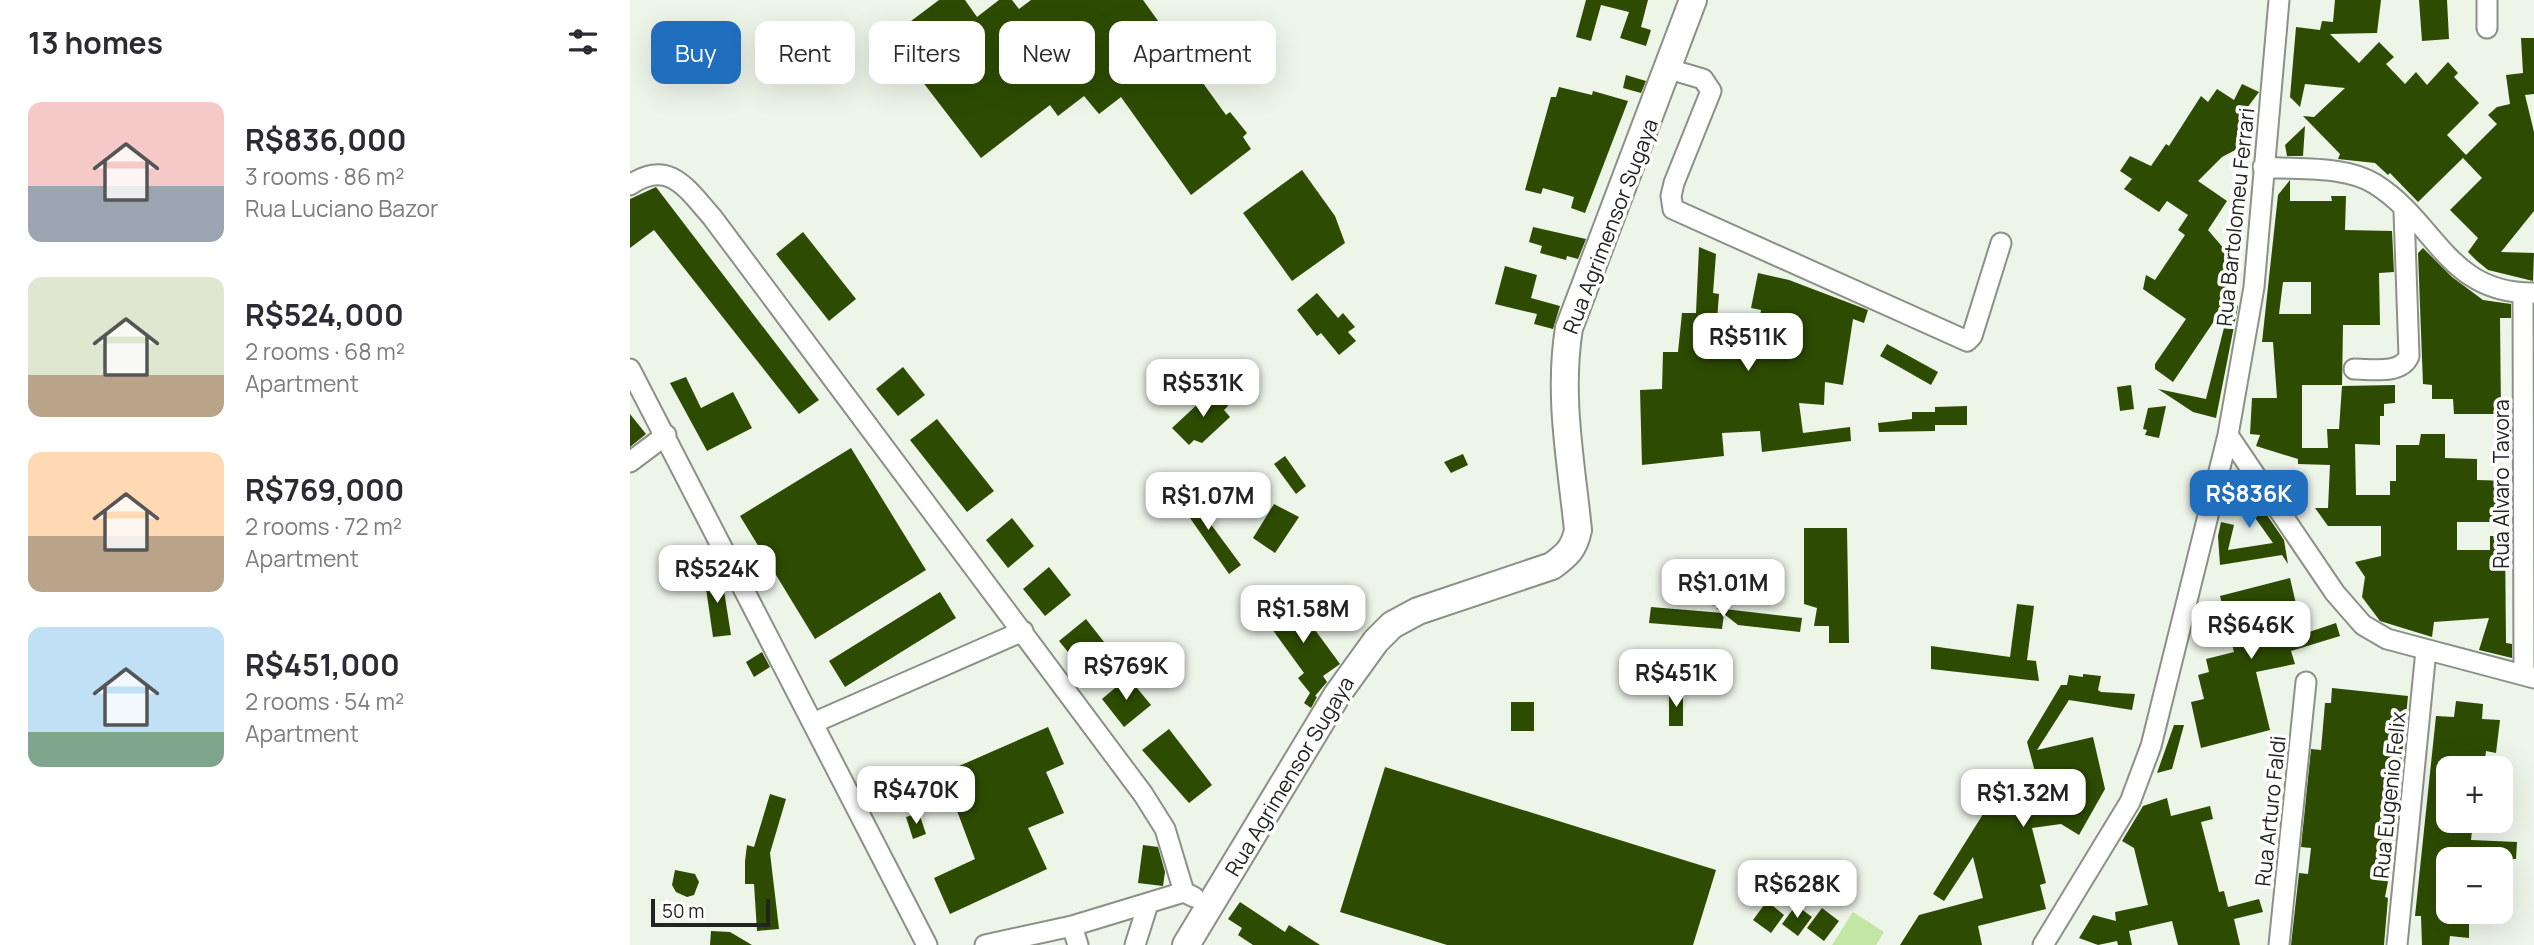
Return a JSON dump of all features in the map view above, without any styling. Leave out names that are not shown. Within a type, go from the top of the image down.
[{"type":"main road","name":"Rua Agrimensor Sugaya","points":[[1186,945],[1197,899],[1376,641],[1392,625],[1418,611],[1552,566],[1569,554],[1578,530],[1563,404],[1563,364],[1569,328],[1670,69],[1693,0]]},
{"type":"street","name":"Rua Bartolomeu Ferrari","points":[[2043,945],[2130,802],[2141,776],[2228,435],[2254,287],[2279,0]]},
{"type":"street","points":[[2487,0],[2487,28]]},
{"type":"street","points":[[1670,69],[1703,79],[1711,91],[1674,183],[1671,197],[1673,209],[1967,341],[1972,336],[2001,243]]},
{"type":"street","points":[[2263,167],[2358,176],[2376,184],[2463,270],[2482,285],[2501,292],[2529,293]]},
{"type":"street","points":[[630,185],[643,176],[665,173],[683,184],[712,217],[1143,794],[1165,830],[1197,899],[1148,904],[1072,926],[985,945]]},
{"type":"street","points":[[2354,369],[2393,369],[2401,366],[2409,356],[2404,211]]},
{"type":"street","name":"Rua Alvaro Tavora","points":[[2529,293],[2529,676]]},
{"type":"street","points":[[630,369],[927,945]]},
{"type":"street","points":[[630,462],[666,435]]},
{"type":"street","points":[[2228,435],[2346,608],[2363,625],[2387,639],[2529,676]]},
{"type":"street","points":[[813,723],[1023,631]]},
{"type":"street","name":"Rua Eugenio Felix","points":[[2397,945],[2426,650]]},
{"type":"street","name":"Rua Arturo Faldi","points":[[2279,945],[2306,682]]},
{"type":"street","points":[[1135,945],[1148,904]]},
{"type":"street","points":[[1072,926],[1078,945]]},
{"type":"green space","points":[[1853,912],[1884,932],[1876,945],[1832,945]]},
{"type":"building","points":[[939,0],[965,0],[977,17],[999,0],[1012,0],[1019,9],[1031,0],[1143,0],[1158,21],[1109,21],[1109,84],[1204,84],[1226,115],[1230,112],[1247,133],[1243,137],[1251,149],[1191,195],[1121,97],[1099,114],[1084,96],[1058,116],[1050,105],[981,158],[924,84],[985,84],[985,21],[911,21]]},
{"type":"building","points":[[1586,0],[1648,0],[1641,27],[1651,30],[1646,46],[1620,38],[1629,12],[1601,5],[1591,41],[1576,37]]},
{"type":"building","points":[[2335,0],[2381,0],[2377,33],[2330,34],[2359,63],[2379,42],[2394,57],[2386,64],[2405,84],[2416,72],[2427,85],[2448,62],[2458,73],[2454,77],[2479,103],[2447,135],[2466,155],[2418,202],[2390,173],[2388,175],[2375,163],[2338,159],[2340,154],[2303,116],[2314,117],[2345,88],[2305,84],[2300,107],[2290,97],[2296,27],[2320,30],[2322,21],[2333,22]]},
{"type":"building","points":[[2419,0],[2447,0],[2449,39],[2422,41]]},
{"type":"building","points":[[2521,38],[2534,38],[2534,94],[2525,95],[2534,132],[2534,211],[2501,252],[2534,253],[2533,281],[2488,270],[2477,261],[2468,252],[2478,238],[2450,210],[2482,178],[2463,158],[2497,124],[2488,115],[2497,107],[2510,104],[2506,75],[2523,73]]},
{"type":"building","points":[[1626,75],[1646,81],[1641,93],[1623,88]]},
{"type":"building","points":[[2242,84],[2259,92],[2244,112],[2241,147],[2222,157],[2198,181],[2227,201],[2208,230],[2237,264],[2222,277],[2233,293],[2173,382],[2155,369],[2155,364],[2186,319],[2143,289],[2146,275],[2155,280],[2185,235],[2178,230],[2188,215],[2167,201],[2159,212],[2124,189],[2132,179],[2120,171],[2130,156],[2151,166],[2166,144],[2169,146],[2201,96],[2208,102],[2217,89],[2234,100]]},
{"type":"building","points":[[1559,87],[1592,95],[1593,91],[1628,101],[1585,213],[1571,208],[1574,197],[1543,188],[1541,194],[1525,190],[1551,97],[1556,97]]},
{"type":"building","points":[[2305,126],[2303,156],[2287,156],[2285,145]]},
{"type":"building","points":[[1302,170],[1335,216],[1345,243],[1292,281],[1243,213]]},
{"type":"building","points":[[2290,180],[2290,201],[2332,201],[2331,196],[2346,196],[2345,230],[2392,231],[2394,272],[2379,273],[2380,325],[2343,325],[2342,385],[2302,385],[2302,448],[2328,448],[2327,429],[2339,429],[2342,386],[2395,385],[2395,403],[2384,404],[2384,416],[2380,416],[2380,445],[2355,444],[2356,495],[2390,495],[2390,481],[2396,481],[2396,445],[2419,445],[2421,434],[2445,434],[2445,458],[2477,459],[2477,480],[2511,481],[2511,493],[2498,493],[2496,522],[2457,522],[2457,550],[2490,550],[2490,536],[2505,536],[2506,643],[2512,644],[2512,658],[2479,650],[2489,618],[2434,622],[2432,637],[2380,621],[2362,597],[2365,577],[2355,562],[2381,556],[2381,526],[2328,526],[2315,508],[2328,508],[2330,465],[2298,464],[2298,459],[2256,446],[2260,435],[2250,434],[2252,398],[2277,398],[2273,342],[2262,342],[2278,195]],"holes":[[[2283,282],[2311,282],[2311,314],[2279,314]]]},
{"type":"building","points":[[656,187],[819,400],[799,414],[654,230],[630,248],[630,199]]},
{"type":"building","points":[[1533,227],[1586,239],[1578,259],[1567,256],[1566,260],[1540,253],[1542,246],[1529,242]]},
{"type":"building","points":[[803,232],[856,299],[829,321],[776,254]]},
{"type":"building","points":[[1699,247],[1716,254],[1713,293],[1719,294],[1715,346],[1719,346],[1718,354],[1764,354],[1766,322],[1759,321],[1761,310],[1751,308],[1758,273],[1789,280],[1868,310],[1864,323],[1853,319],[1843,385],[1825,382],[1824,405],[1799,403],[1803,433],[1850,427],[1851,441],[1762,452],[1760,431],[1722,433],[1724,456],[1642,465],[1640,390],[1662,389],[1663,352],[1678,352],[1682,313],[1696,313]]},
{"type":"building","points":[[2423,248],[2452,277],[2483,300],[2511,304],[2511,318],[2500,318],[2501,414],[2454,414],[2453,399],[2432,399],[2432,385],[2423,384],[2418,253]]},
{"type":"building","points":[[1505,266],[1537,275],[1531,298],[1560,306],[1553,329],[1534,324],[1537,314],[1495,304]]},
{"type":"building","points":[[1317,293],[1338,318],[1343,313],[1355,327],[1348,332],[1356,341],[1339,355],[1321,333],[1317,336],[1297,310]]},
{"type":"building","points":[[2230,304],[2238,306],[2216,418],[2193,412],[2158,389],[2206,399]]},
{"type":"building","points":[[1887,344],[1938,372],[1931,385],[1880,356]]},
{"type":"building","points":[[903,367],[925,395],[898,416],[876,389]]},
{"type":"building","points":[[686,377],[701,408],[733,392],[752,428],[707,451],[670,383]]},
{"type":"building","points":[[2131,385],[2134,409],[2120,411],[2117,387]]},
{"type":"building","points":[[1215,388],[1228,406],[1224,410],[1230,417],[1202,443],[1194,440],[1189,445],[1172,428]]},
{"type":"building","points":[[1967,406],[1967,425],[1935,425],[1935,431],[1879,432],[1878,423],[1912,419],[1912,412],[1935,412],[1935,407]]},
{"type":"building","points":[[2166,406],[2159,438],[2145,435],[2147,430],[2143,429],[2148,408]]},
{"type":"building","points":[[630,414],[646,434],[630,447]]},
{"type":"building","points":[[937,419],[994,491],[967,512],[910,440]]},
{"type":"building","points":[[2498,419],[2511,419],[2511,434],[2498,434]]},
{"type":"building","points":[[851,448],[926,570],[815,639],[740,516]]},
{"type":"building","points":[[1463,454],[1468,465],[1451,473],[1444,462]]},
{"type":"building","points":[[1285,456],[1306,486],[1296,494],[1274,464]]},
{"type":"building","points":[[2236,470],[2284,540],[2288,564],[2282,555],[2220,565],[2218,536],[2221,522],[2234,525],[2228,550],[2273,543],[2241,498],[2240,504],[2229,490],[2231,474]]},
{"type":"building","points":[[1184,488],[1241,565],[1229,574],[1174,495]]},
{"type":"building","points":[[1274,504],[1299,517],[1275,553],[1253,538]]},
{"type":"building","points":[[1012,518],[1034,546],[1008,568],[986,540]]},
{"type":"building","points":[[1804,528],[1847,528],[1849,643],[1829,643],[1829,626],[1814,626],[1817,608],[1804,604]]},
{"type":"building","points":[[1702,559],[1730,568],[1726,583],[1721,582],[1714,606],[1693,590]]},
{"type":"building","points":[[1049,567],[1071,595],[1045,616],[1023,589]]},
{"type":"building","points":[[721,572],[731,635],[713,637],[704,574]]},
{"type":"building","points":[[2290,578],[2303,634],[2336,623],[2340,636],[2291,651],[2295,664],[2256,672],[2270,730],[2201,748],[2191,702],[2204,699],[2198,675],[2209,672],[2206,659],[2234,652],[2220,596]]},
{"type":"building","points":[[1285,589],[1340,664],[1323,676],[1327,682],[1315,696],[1317,697],[1311,708],[1304,703],[1310,693],[1298,678],[1304,673],[1272,629],[1282,622],[1268,602]]},
{"type":"building","points":[[940,592],[956,618],[845,687],[829,661]]},
{"type":"building","points":[[2017,604],[2034,606],[2027,660],[2036,661],[2039,681],[1931,669],[1931,646],[2010,657]]},
{"type":"building","points":[[1651,607],[1723,613],[1716,608],[1802,618],[1800,632],[1738,625],[1724,614],[1722,629],[1649,623]]},
{"type":"building","points":[[1086,619],[1108,647],[1082,669],[1059,641]]},
{"type":"building","points":[[762,652],[770,667],[754,677],[746,662]]},
{"type":"building","points":[[2083,674],[2101,676],[2098,690],[2101,692],[2135,694],[2132,710],[2069,700],[2037,750],[2093,737],[2105,789],[2079,835],[2061,824],[2032,828],[2046,883],[2040,885],[2046,909],[1978,926],[1982,945],[1900,945],[1919,915],[1983,898],[1973,857],[1944,901],[1933,894],[1990,803],[2041,794],[2027,742],[2061,685],[2067,685],[2069,675],[2083,677]]},
{"type":"building","points":[[1128,677],[1151,705],[1124,727],[1102,699]]},
{"type":"building","points":[[2332,688],[2408,696],[2391,866],[2385,897],[2388,898],[2384,945],[2291,945],[2299,873],[2308,874],[2311,848],[2301,847],[2311,749],[2321,750],[2325,703],[2331,703]]},
{"type":"building","points":[[1669,692],[1683,692],[1683,726],[1669,726]]},
{"type":"building","points":[[2456,701],[2483,704],[2482,719],[2500,720],[2496,753],[2486,751],[2485,756],[2436,756],[2436,833],[2472,833],[2471,840],[2517,842],[2516,859],[2513,859],[2513,847],[2436,847],[2436,924],[2469,924],[2469,938],[2450,936],[2449,945],[2422,945],[2421,916],[2415,916],[2436,716],[2454,717]]},
{"type":"building","points":[[1511,702],[1534,702],[1534,731],[1511,731]]},
{"type":"building","points":[[2174,725],[2184,725],[2172,769],[2157,773]]},
{"type":"building","points":[[1048,727],[1064,764],[1046,772],[1064,813],[1028,828],[1047,869],[950,914],[934,878],[975,859],[950,792],[968,785],[959,766]]},
{"type":"building","points":[[1169,729],[1212,785],[1189,803],[1142,750]]},
{"type":"building","points":[[1385,767],[1716,870],[1693,945],[1447,945],[1340,912]]},
{"type":"building","points":[[770,794],[786,799],[770,853],[779,929],[757,931],[754,884],[745,884],[745,861],[747,845],[754,847]]},
{"type":"building","points":[[2167,798],[2171,816],[2210,806],[2213,819],[2201,822],[2219,892],[2224,891],[2228,907],[2259,899],[2263,912],[2234,919],[2240,945],[2178,945],[2172,921],[2129,931],[2132,945],[2118,945],[2117,941],[2098,945],[2079,938],[2093,915],[2116,921],[2115,912],[2148,905],[2134,848],[2122,841],[2143,806]]},
{"type":"building","points":[[919,813],[926,834],[913,839],[906,817]]},
{"type":"building","points":[[1143,845],[1158,847],[1165,872],[1163,886],[1138,883]]},
{"type":"building","points":[[675,870],[695,874],[699,882],[694,895],[687,897],[676,892],[672,885]]},
{"type":"building","points":[[1767,901],[1784,915],[1771,933],[1753,920]]},
{"type":"building","points":[[1240,902],[1285,932],[1289,925],[1320,945],[1253,945],[1238,935],[1242,928],[1228,919]]},
{"type":"building","points":[[1796,905],[1812,917],[1798,936],[1782,924]]},
{"type":"building","points":[[1822,908],[1839,921],[1824,941],[1807,928]]},
{"type":"building","points":[[711,931],[730,932],[752,945],[710,945]]}]
